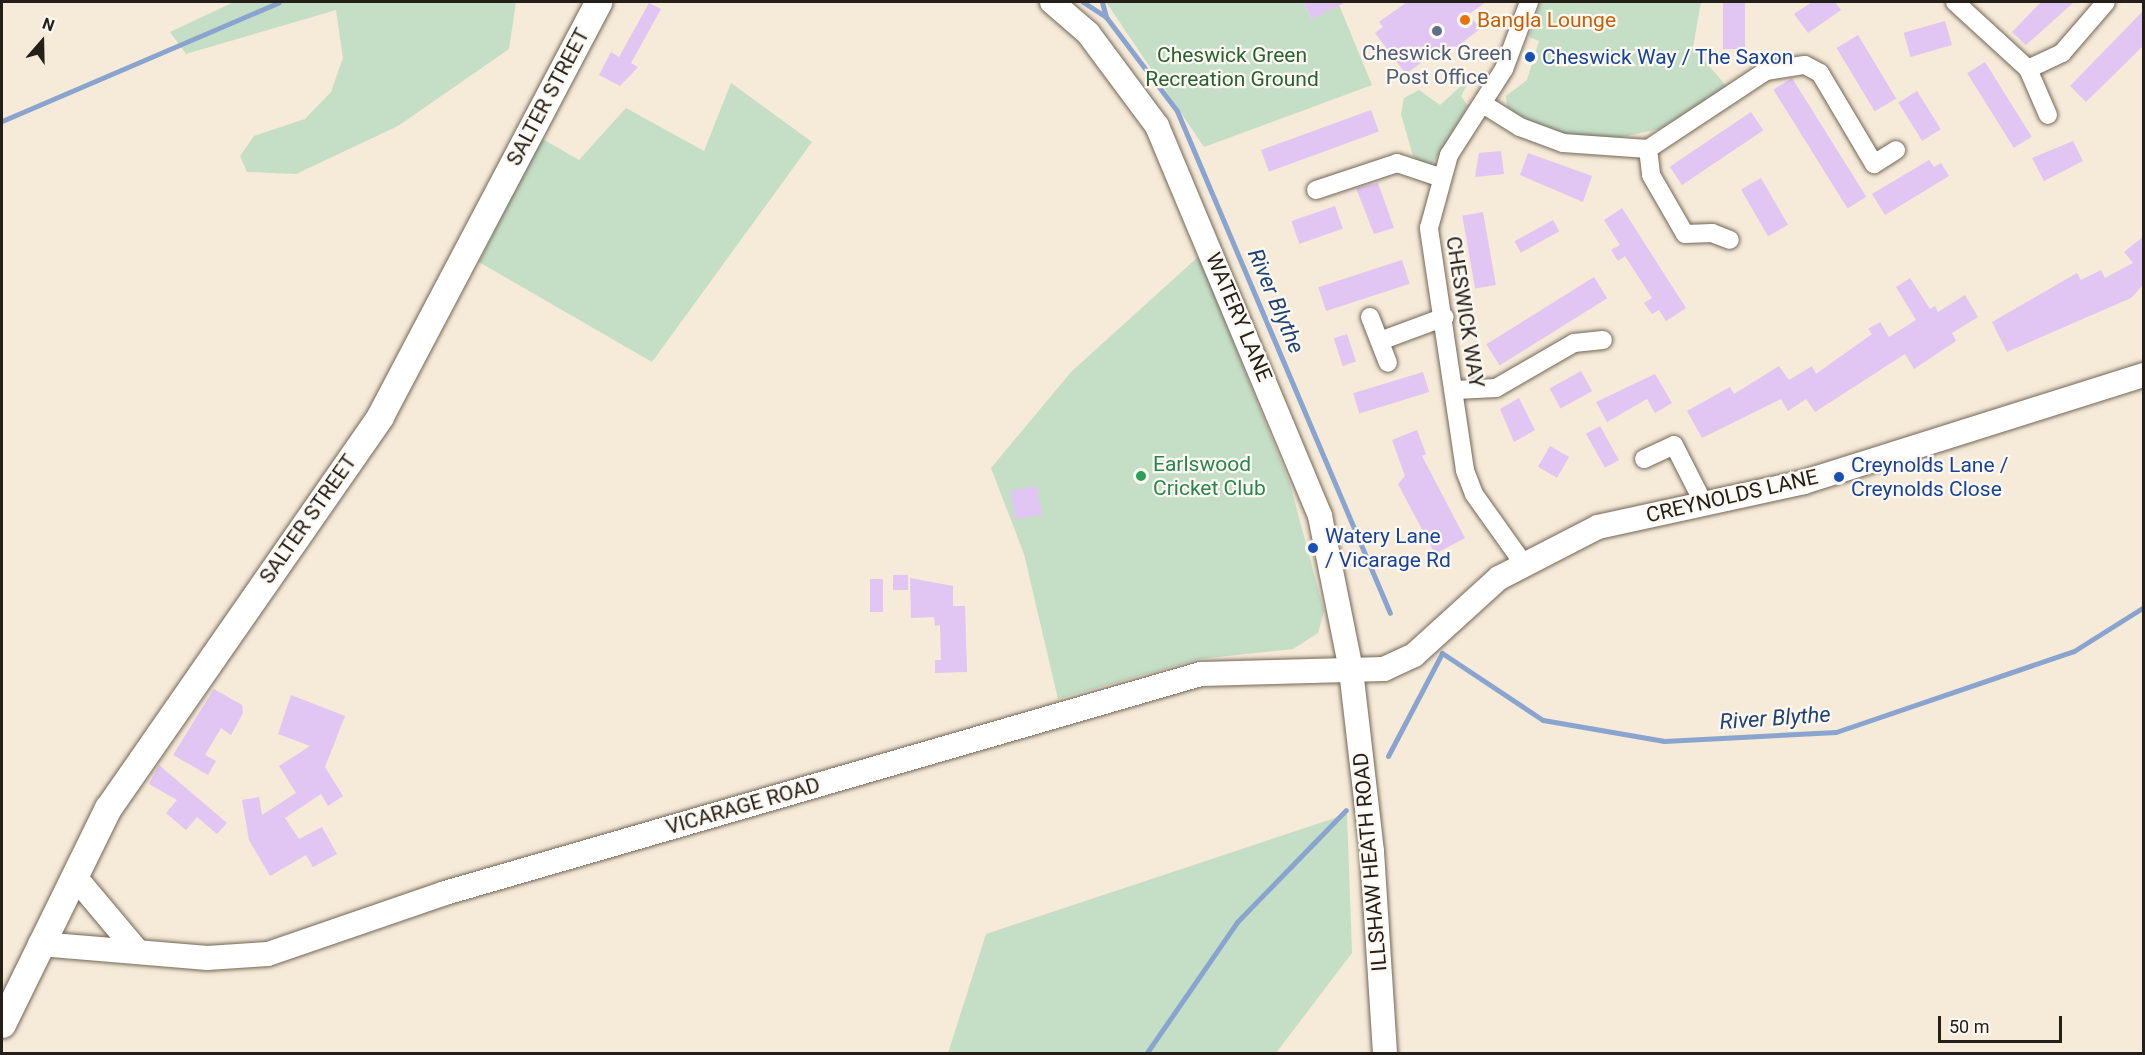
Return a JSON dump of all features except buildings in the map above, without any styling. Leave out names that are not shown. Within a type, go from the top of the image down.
[{"type":"main road","name":"SALTER STREET","points":[[2,1024],[113,800],[380,416],[598,2]]},
{"type":"street","name":"WATERY LANE","points":[[1052,2],[1088,33],[1133,87],[1169,154],[1320,516],[1351,670]]},
{"type":"street","name":"CHESWICK WAY","points":[[1523,563],[1474,494],[1461,453],[1456,390],[1429,228],[1439,177],[1511,53],[1529,2]]},
{"type":"street","points":[[1955,2],[2028,69],[2048,115]]},
{"type":"street","points":[[2028,69],[2062,53],[2106,2]]},
{"type":"street","points":[[1483,104],[1520,127],[1563,142],[1648,149],[1766,71],[1805,65],[1820,73],[1874,164],[1896,150]]},
{"type":"street","points":[[1648,149],[1651,175],[1685,234],[1712,233],[1730,240]]},
{"type":"street","points":[[1316,190],[1397,163],[1439,177]]},
{"type":"street","points":[[1370,317],[1388,363]]},
{"type":"street","points":[[1380,341],[1445,317]]},
{"type":"street","points":[[1456,390],[1496,388],[1574,343],[1603,340]]},
{"type":"street","name":"CREYNOLDS LANE","points":[[1351,670],[1399,664],[1471,600],[1523,563],[1598,527],[1703,502],[1804,482],[2144,375]]},
{"type":"street","points":[[1644,459],[1674,445],[1703,502]]},
{"type":"street","name":"VICARAGE ROAD","points":[[40,944],[207,958],[268,954],[445,893],[1201,674],[1351,670]]},
{"type":"street","name":"ILLSHAW HEATH ROAD","points":[[1351,670],[1372,852],[1386,1053]]},
{"type":"street","points":[[75,877],[138,952]]},
{"type":"green space","points":[[234,2],[516,2],[509,49],[398,126],[296,174],[247,172],[240,156],[254,136],[305,119],[331,92],[343,58],[336,10],[186,54],[170,32]]},
{"type":"green space","name":"Cheswick Green Recreation Ground","points":[[1106,2],[1303,2],[1312,19],[1339,5],[1372,85],[1204,147]]},
{"type":"green space","points":[[1541,2],[1701,2],[1693,47],[1727,87],[1659,129],[1618,138],[1594,141],[1528,124],[1507,107],[1506,96],[1527,80],[1539,41],[1529,37]]},
{"type":"green space","points":[[1472,76],[1461,96],[1468,106],[1432,164],[1422,163],[1413,156],[1401,114],[1404,98],[1419,90],[1440,105]]},
{"type":"green space","points":[[731,83],[812,142],[652,362],[479,262],[541,138],[579,160],[626,108],[704,151]]},
{"type":"green space","name":"Earlswood Cricket Club","points":[[1199,256],[1290,484],[1324,611],[1318,633],[1293,649],[1199,659],[1058,699],[1024,554],[991,468],[1071,372]]},
{"type":"green space","points":[[1347,814],[1352,953],[1276,1053],[948,1053],[986,934]]},
{"type":"waterway","points":[[2,121],[279,2]]},
{"type":"waterway","points":[[1083,2],[1106,17]]},
{"type":"waterway","name":"River Blythe","points":[[1102,2],[1106,17],[1177,111],[1390,613]]},
{"type":"waterway","name":"River Blythe","points":[[1388,756],[1442,653],[1543,720],[1664,741],[1836,732],[2074,651],[2144,607]]},
{"type":"waterway","points":[[1146,1054],[1237,922],[1346,810]]},
{"type":"place","name":"Bangla Lounge","points":[[1465,20]]},
{"type":"place","name":"Cheswick Green Post Office","points":[[1437,31]]},
{"type":"place","name":"Cheswick Way / The Saxon","points":[[1530,57]]},
{"type":"place","name":"Earlswood Cricket Club","points":[[1141,476]]},
{"type":"place","name":"Creynolds Lane / Creynolds Close","points":[[1839,477]]},
{"type":"place","name":"Watery Lane / Vicarage Rd","points":[[1313,548]]}]
